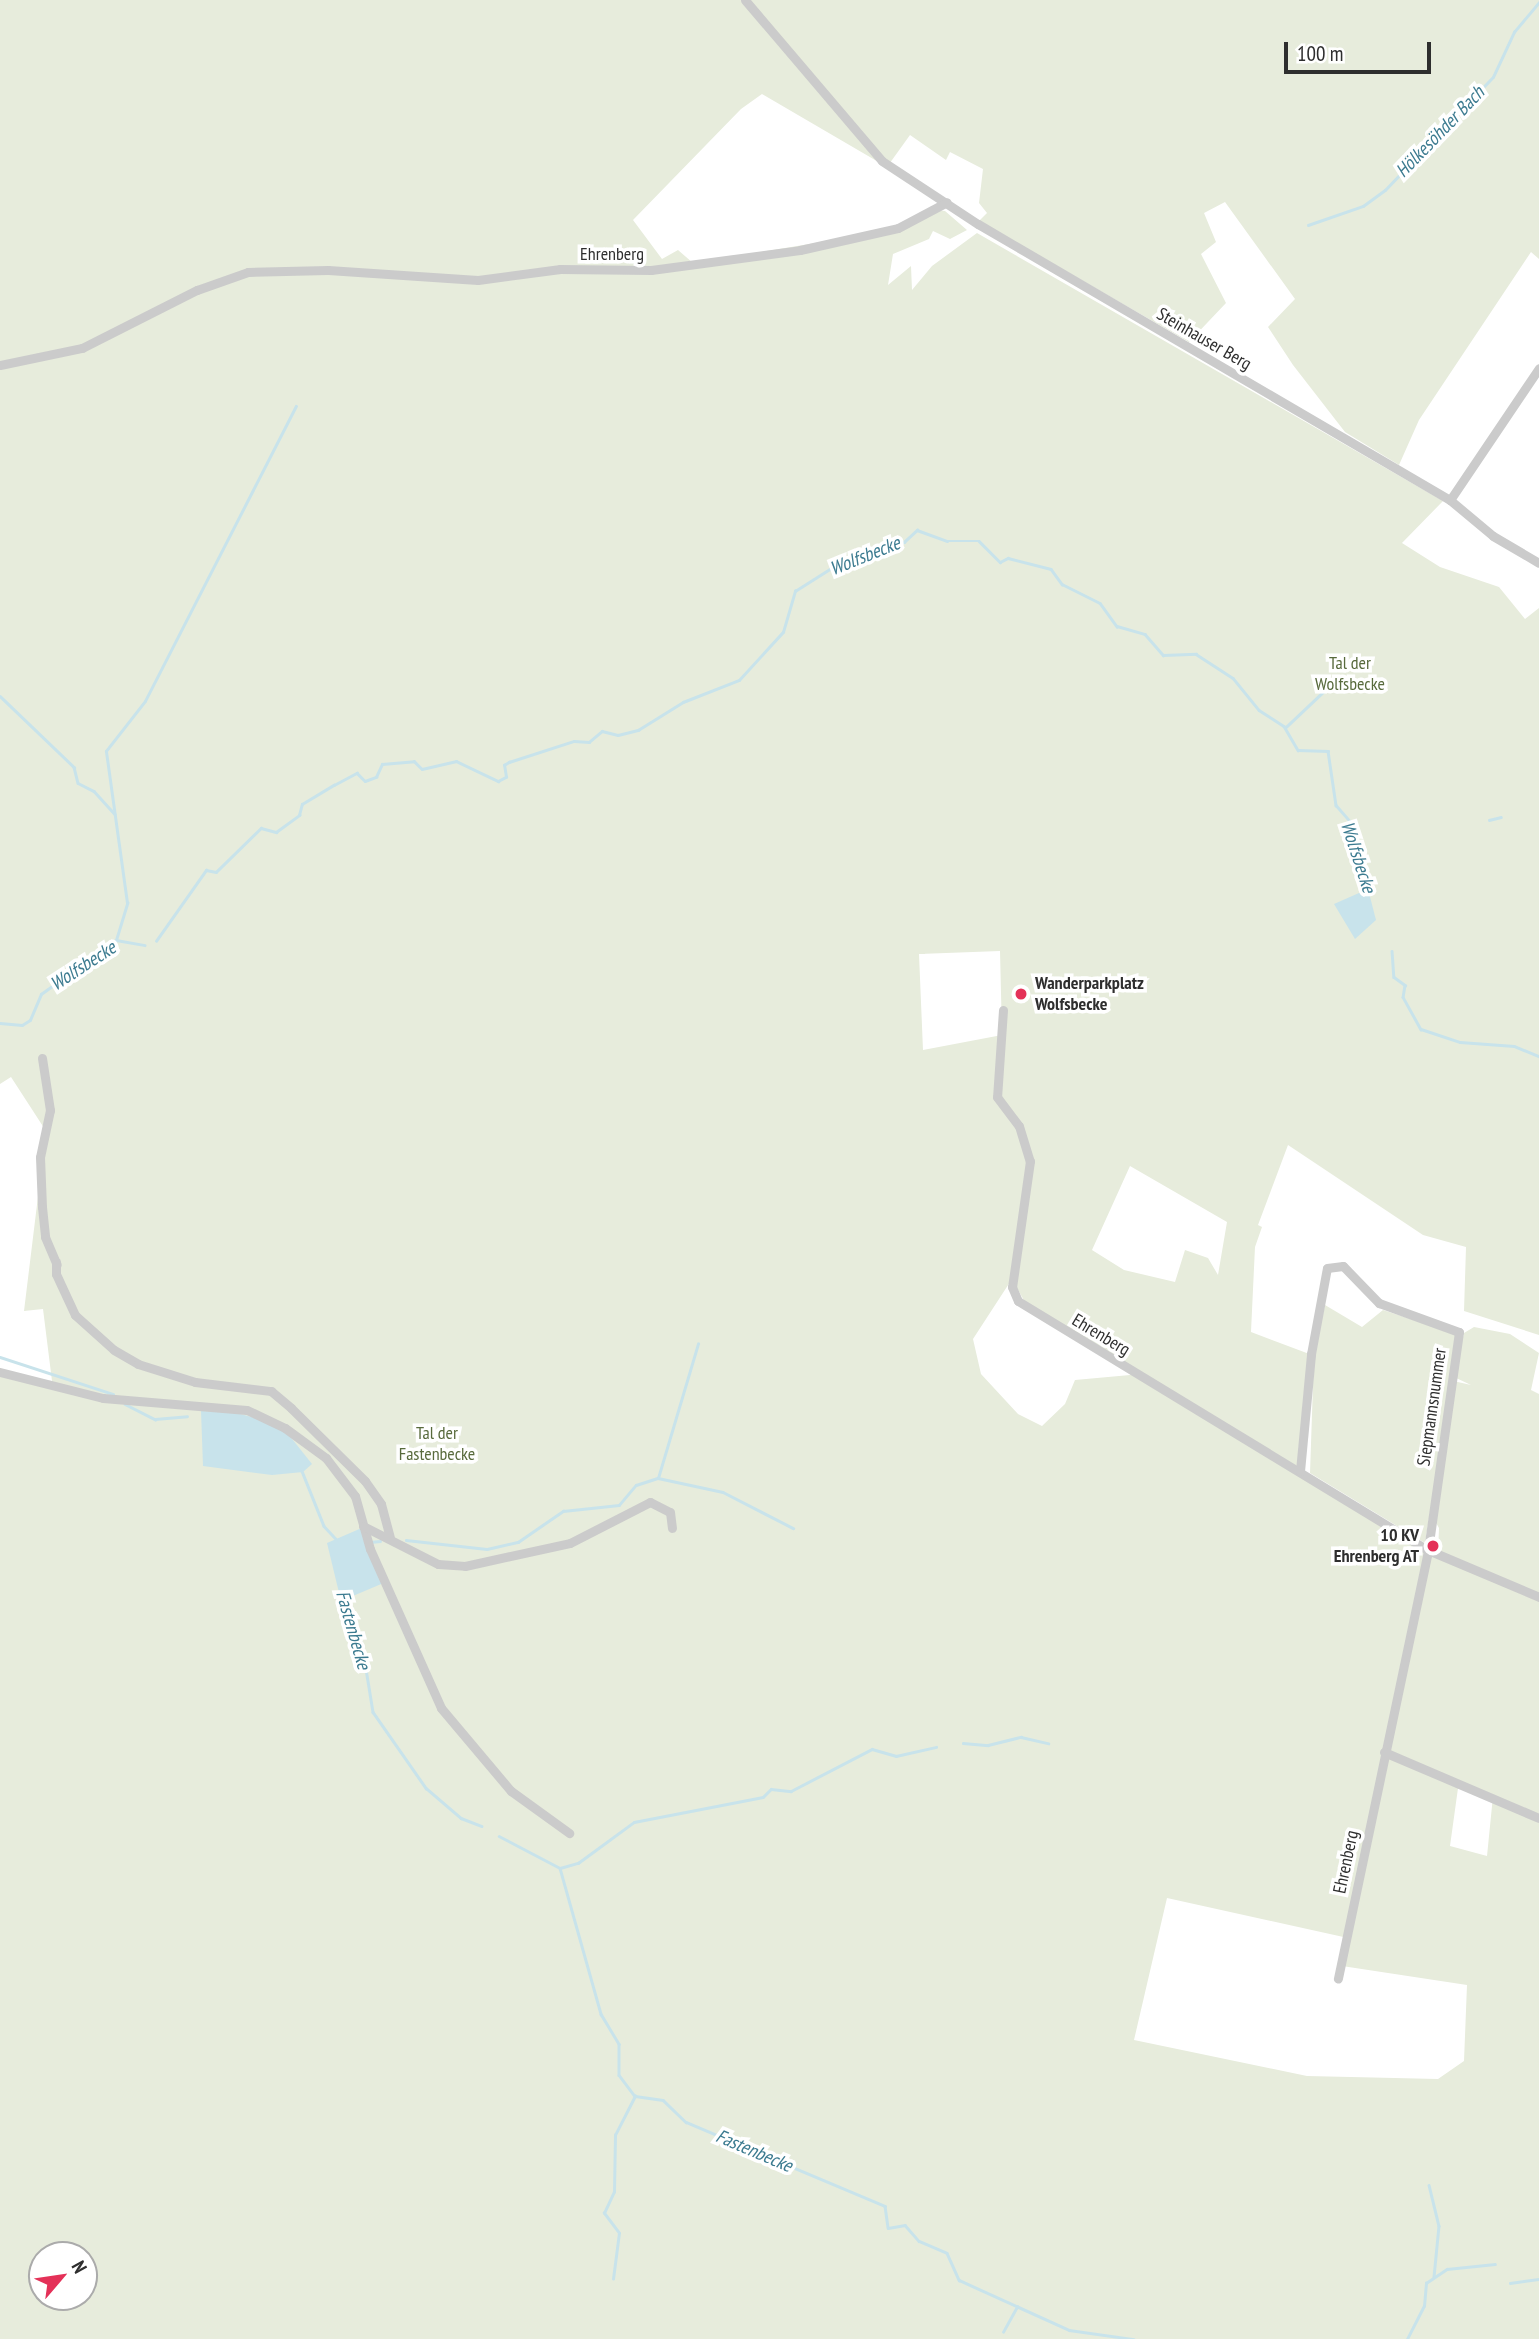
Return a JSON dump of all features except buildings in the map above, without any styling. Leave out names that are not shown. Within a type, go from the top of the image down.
[{"type":"street","points":[[745,0],[871,152],[947,202]]},
{"type":"street","name":"Ehrenberg","points":[[0,365],[82,348],[165,304],[248,272],[328,270],[478,281],[559,269],[651,270],[849,239],[898,228],[947,202]]},
{"type":"street","name":"Steinhauser Berg","points":[[947,202],[1449,500],[1493,536],[1539,563]]},
{"type":"street","points":[[1449,500],[1539,368]]},
{"type":"street","name":"Ehrenberg","points":[[1003,1010],[997,1097],[1019,1126],[1030,1161],[1012,1287],[1018,1301],[1428,1550],[1539,1597]]},
{"type":"street","points":[[43,1058],[51,1110],[40,1157],[45,1237],[75,1315],[114,1350],[138,1364],[195,1382],[271,1391],[365,1481],[380,1504],[390,1537]]},
{"type":"street","name":"Siepmannsnummer","points":[[1300,1471],[1311,1354],[1327,1268],[1337,1264],[1378,1303],[1459,1332],[1428,1550]]},
{"type":"street","points":[[0,1372],[103,1398],[210,1405],[260,1416],[326,1458],[355,1496],[363,1526],[441,1708],[511,1791],[569,1833]]},
{"type":"street","points":[[363,1526],[390,1537],[438,1564],[465,1566],[570,1543],[650,1502],[670,1513],[672,1528]]},
{"type":"street","name":"Ehrenberg","points":[[1338,1979],[1428,1550]]},
{"type":"street","points":[[1384,1752],[1539,1818]]},
{"type":"green space","points":[[0,0],[1539,0],[1539,259],[1531,252],[1419,420],[1399,465],[1345,432],[1293,365],[1268,327],[1295,299],[1225,202],[1204,213],[1216,242],[1201,254],[1226,303],[1189,342],[979,221],[987,213],[979,203],[983,169],[950,152],[946,160],[910,135],[887,167],[762,94],[741,109],[633,220],[662,259],[678,250],[693,263],[895,230],[936,210],[945,211],[967,230],[950,239],[933,231],[929,239],[893,254],[888,285],[911,266],[912,290],[932,266],[977,233],[1443,501],[1402,543],[1440,567],[1499,587],[1525,619],[1539,608],[1539,1335],[1464,1311],[1466,1247],[1423,1235],[1288,1145],[1258,1225],[1262,1227],[1255,1247],[1251,1332],[1312,1355],[1303,1474],[1429,1552],[1539,1597],[1539,2339],[0,2339],[0,1375],[52,1381],[43,1309],[24,1311],[46,1131],[11,1077],[0,1084]],"holes":[[[1000,951],[1002,1035],[923,1050],[919,954]],[[1130,1166],[1227,1222],[1218,1275],[1208,1258],[1185,1250],[1175,1282],[1124,1270],[1092,1250]],[[1012,1279],[1026,1304],[1134,1370],[1130,1375],[1075,1380],[1065,1404],[1042,1426],[1018,1414],[981,1374],[973,1339]],[[1459,1781],[1493,1796],[1487,1856],[1450,1846]],[[1167,1898],[1348,1938],[1342,1966],[1467,1985],[1464,2061],[1438,2079],[1307,2076],[1134,2040]]]},
{"type":"green space","points":[[1325,1305],[1362,1327],[1383,1310],[1456,1334],[1449,1380],[1471,1385],[1454,1377],[1464,1333],[1474,1327],[1510,1334],[1539,1353],[1531,1390],[1539,1394],[1539,1594],[1438,1553],[1439,1528],[1430,1512],[1425,1543],[1310,1473],[1314,1355]]},
{"type":"water","points":[[1368,889],[1376,920],[1355,939],[1334,904]]},
{"type":"water","points":[[201,1411],[233,1412],[281,1425],[312,1464],[303,1472],[272,1475],[203,1466]]},
{"type":"water","points":[[364,1527],[386,1582],[341,1601],[327,1543]]},
{"type":"waterway","name":"Hölkesöhder Bach","points":[[1308,225],[1363,206],[1385,190],[1493,77],[1514,32],[1539,2]]},
{"type":"waterway","points":[[116,940],[127,903],[106,751],[145,701],[296,406]]},
{"type":"waterway","name":"Wolfsbecke","points":[[156,941],[206,870],[216,872],[261,828],[276,832],[299,815],[302,804],[334,785],[357,773],[365,781],[376,777],[382,764],[414,761],[422,769],[456,761],[498,781],[506,777],[504,765],[509,762],[574,741],[589,742],[602,731],[618,735],[638,730],[683,702],[739,680],[783,632],[795,591],[830,569],[904,542],[917,530],[947,541],[979,541],[1000,562],[1008,558],[1051,569],[1062,584],[1100,603],[1117,626],[1145,634],[1163,655],[1196,654],[1233,678],[1259,710],[1284,726],[1298,750],[1328,751],[1336,805],[1350,821],[1351,844],[1363,864],[1368,889]]},
{"type":"waterway","points":[[1338,683],[1345,681]]},
{"type":"waterway","points":[[1286,727],[1324,691]]},
{"type":"waterway","points":[[0,696],[74,767],[78,783],[94,791],[115,814]]},
{"type":"waterway","points":[[1489,820],[1501,817]]},
{"type":"waterway","name":"Wolfsbecke","points":[[0,1023],[22,1025],[30,1020],[41,994],[116,940],[145,945]]},
{"type":"waterway","points":[[1392,951],[1394,977],[1405,985],[1403,997],[1421,1029],[1460,1042],[1514,1046],[1539,1056]]},
{"type":"waterway","points":[[406,1540],[487,1549],[518,1542],[563,1511],[619,1505],[636,1485],[658,1478],[698,1344]]},
{"type":"waterway","name":"Fastenbecke","points":[[0,1357],[113,1394]]},
{"type":"waterway","name":"Fastenbecke","points":[[125,1404],[155,1419],[187,1416]]},
{"type":"waterway","name":"Fastenbecke","points":[[302,1471],[324,1526],[336,1539]]},
{"type":"waterway","points":[[658,1478],[723,1492],[793,1528]]},
{"type":"waterway","points":[[370,1542],[380,1541]]},
{"type":"waterway","name":"Fastenbecke","points":[[341,1598],[362,1644],[373,1712],[426,1788],[461,1818],[482,1826]]},
{"type":"waterway","points":[[963,1743],[988,1745],[1021,1737],[1048,1743]]},
{"type":"waterway","points":[[560,1868],[578,1863],[634,1822],[763,1797],[771,1789],[791,1791],[872,1749],[896,1756],[936,1747]]},
{"type":"waterway","name":"Fastenbecke","points":[[499,1836],[560,1868],[601,2014],[619,2044],[619,2075],[635,2096],[663,2100],[686,2122],[885,2206],[888,2228],[905,2225],[919,2241],[947,2253],[959,2280],[1069,2330],[1133,2339]]},
{"type":"waterway","points":[[613,2279],[619,2233],[604,2213],[614,2192],[615,2135],[635,2096]]},
{"type":"waterway","points":[[1429,2185],[1439,2226],[1434,2277]]},
{"type":"waterway","points":[[1407,2339],[1424,2306],[1426,2283],[1447,2269],[1495,2264]]},
{"type":"waterway","points":[[1510,2283],[1539,2279]]},
{"type":"waterway","points":[[1003,2332],[1017,2307]]},
{"type":"place","name":"Wanderparkplatz Wolfsbecke","points":[[1021,994]]},
{"type":"place","name":"10 KV Ehrenberg AT","points":[[1433,1546]]},
{"type":"park label","name":"Tal der Wolfsbecke","points":[[1350,674]]},
{"type":"park label","name":"Tal der Fastenbecke","points":[[437,1444]]}]
